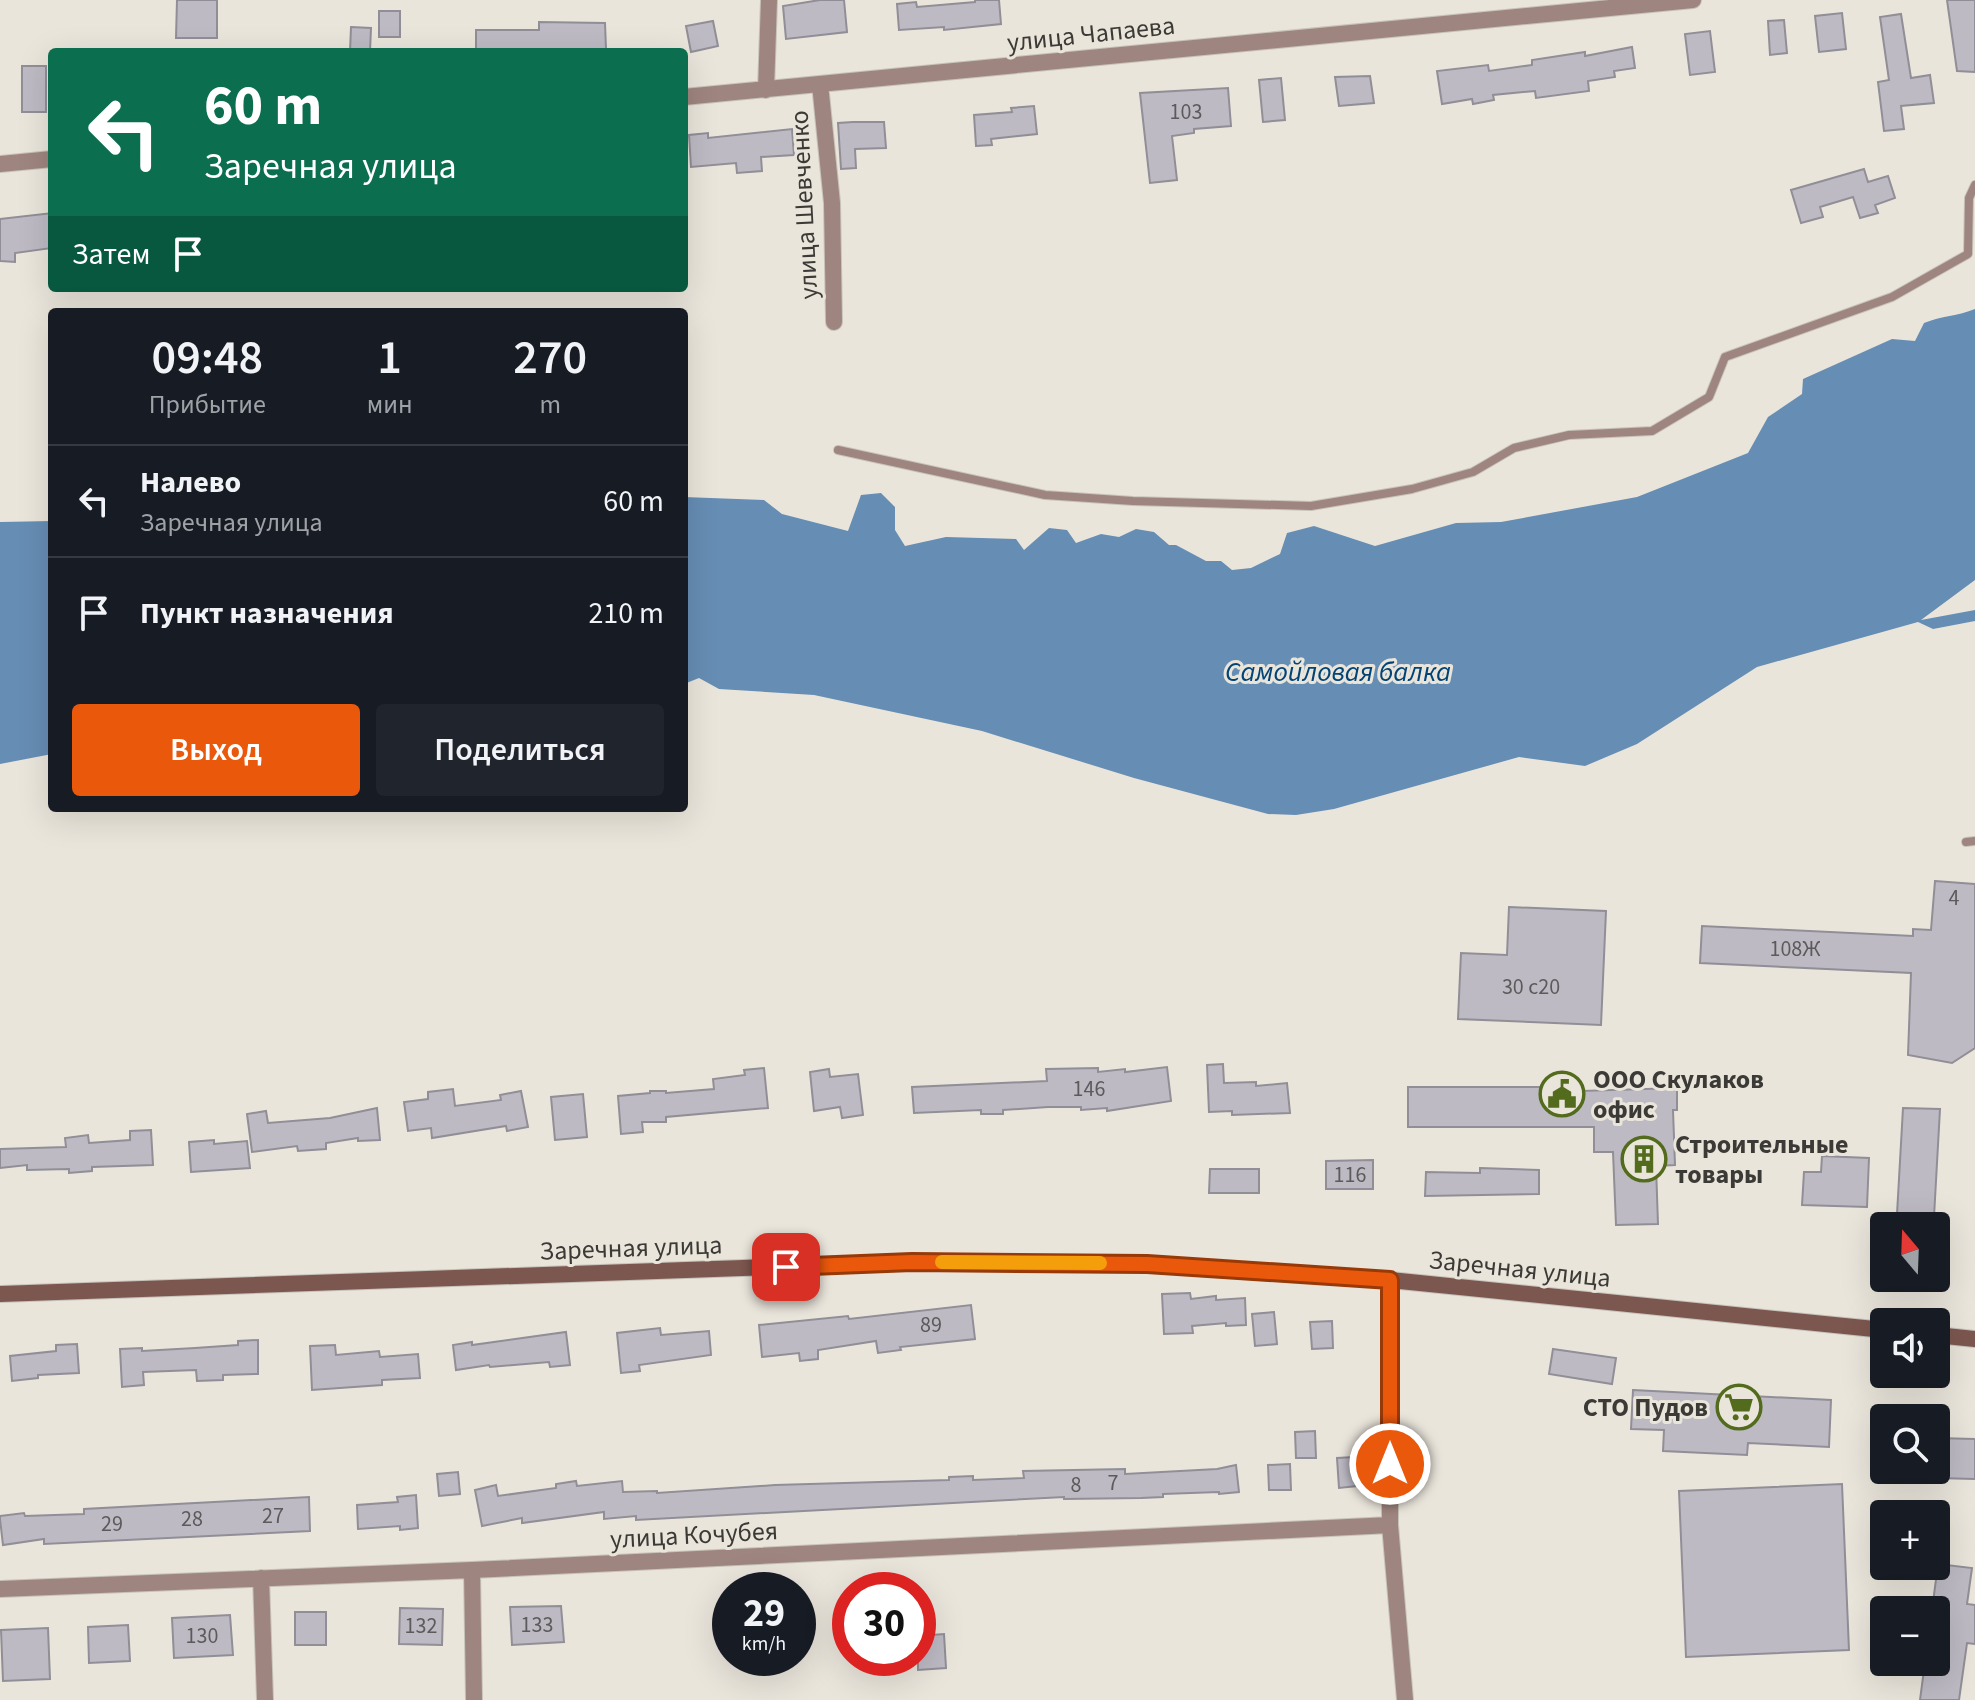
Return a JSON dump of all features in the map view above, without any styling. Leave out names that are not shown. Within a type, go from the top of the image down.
[{"type":"main road","name":"Заречная улица","points":[[0,1294],[912,1262],[1147,1264],[1390,1280],[1870,1329]]},
{"type":"main road","points":[[1950,1336],[1975,1339]]},
{"type":"street","name":"улица Шевченко","points":[[766,90],[769,0]]},
{"type":"street","name":"улица Чапаева","points":[[688,97],[1693,0]]},
{"type":"street","name":"улица Шевченко","points":[[820,84],[832,203],[834,322]]},
{"type":"street","points":[[0,164],[48,159]]},
{"type":"street","points":[[1390,1280],[1390,1525],[1405,1700]]},
{"type":"street","name":"улица Кочубея","points":[[0,1589],[472,1570],[1390,1525]]},
{"type":"street","points":[[472,1570],[474,1700]]},
{"type":"street","points":[[261,1578],[265,1700]]},
{"type":"lane","points":[[838,450],[1045,495],[1133,501],[1311,506],[1412,489],[1473,472],[1514,448],[1569,435],[1652,431],[1709,397],[1725,357],[1892,297],[1968,254],[1969,198],[1975,185]]},
{"type":"water","name":"Самойловая балка","points":[[1975,309],[1975,580],[1921,620],[1975,610],[1975,621],[1933,629],[1918,622],[1757,667],[1637,744],[1585,766],[1519,757],[1334,809],[1296,815],[1268,814],[1134,778],[982,731],[814,695],[719,689],[699,678],[688,682],[688,497],[764,500],[782,514],[848,531],[861,495],[881,493],[895,507],[895,530],[905,546],[946,537],[1016,539],[1024,550],[1049,528],[1067,530],[1076,543],[1101,534],[1119,537],[1136,529],[1154,532],[1169,545],[1176,545],[1206,561],[1221,561],[1232,570],[1251,568],[1280,554],[1287,533],[1314,526],[1375,546],[1456,523],[1501,522],[1637,497],[1748,453],[1768,417],[1802,394],[1803,379],[1892,339],[1915,341],[1924,323]]},
{"type":"water","points":[[48,521],[48,755],[0,764],[0,522]]},
{"type":"building","points":[[177,0],[217,0],[217,38],[176,38]]},
{"type":"building","points":[[844,0],[847,32],[786,39],[783,6]]},
{"type":"building","points":[[999,0],[1001,24],[944,30],[944,27],[899,30],[897,4],[916,2],[917,7]]},
{"type":"building","points":[[1947,0],[1975,0],[1975,72],[1957,71]]},
{"type":"building","points":[[379,11],[400,11],[400,37],[379,37]]},
{"type":"building","points":[[1842,13],[1846,49],[1819,52],[1815,16]]},
{"type":"building","points":[[1901,14],[1911,78],[1930,75],[1934,103],[1901,106],[1904,129],[1884,131],[1878,82],[1889,80],[1880,17]]},
{"type":"building","points":[[1784,20],[1787,53],[1770,55],[1768,21]]},
{"type":"building","points":[[713,21],[718,46],[691,52],[686,26]]},
{"type":"building","points":[[539,22],[605,23],[606,48],[476,48],[476,30],[539,30]]},
{"type":"building","points":[[351,27],[371,28],[370,48],[350,48]]},
{"type":"building","points":[[1710,31],[1715,72],[1690,75],[1685,34]]},
{"type":"building","points":[[1632,47],[1635,68],[1614,71],[1615,77],[1588,81],[1589,91],[1536,98],[1535,91],[1493,95],[1494,100],[1473,104],[1472,99],[1442,104],[1437,71],[1488,65],[1489,71],[1532,65],[1532,60],[1585,52],[1585,56]]},
{"type":"building","points":[[22,66],[46,66],[46,112],[22,112]]},
{"type":"building","points":[[1370,76],[1374,103],[1339,106],[1335,77]]},
{"type":"building","points":[[1281,78],[1285,120],[1263,122],[1259,80]]},
{"type":"building","points":[[1228,88],[1231,126],[1194,129],[1194,133],[1172,136],[1177,180],[1150,183],[1140,93]]},
{"type":"building","points":[[1034,106],[1037,134],[991,139],[992,145],[976,146],[974,115],[1012,112],[1011,108]]},
{"type":"building","points":[[884,122],[886,148],[855,149],[856,168],[841,169],[838,123]]},
{"type":"building","points":[[792,129],[794,155],[761,157],[762,171],[737,173],[736,163],[691,167],[689,135],[708,133],[708,138]]},
{"type":"building","points":[[1864,169],[1868,182],[1888,176],[1895,198],[1875,205],[1878,213],[1860,218],[1853,197],[1820,207],[1823,217],[1801,223],[1791,190]]},
{"type":"building","points":[[48,213],[48,249],[15,253],[15,262],[0,261],[0,219]]},
{"type":"building","points":[[1935,881],[1975,884],[1975,1048],[1952,1063],[1908,1055],[1911,973],[1700,963],[1702,926],[1913,936],[1913,929],[1931,930]]},
{"type":"building","points":[[1509,907],[1606,911],[1601,1025],[1458,1019],[1461,953],[1507,955]]},
{"type":"building","points":[[1223,1064],[1224,1083],[1256,1082],[1256,1086],[1287,1083],[1290,1113],[1232,1115],[1232,1111],[1209,1112],[1207,1065]]},
{"type":"building","points":[[1167,1067],[1171,1101],[1107,1111],[1107,1108],[1081,1110],[1081,1107],[1048,1107],[1003,1110],[1003,1114],[981,1114],[981,1110],[914,1113],[912,1087],[1047,1081],[1046,1069],[1098,1068],[1098,1072],[1125,1069],[1125,1072]]},
{"type":"building","points":[[764,1068],[768,1108],[666,1117],[666,1122],[642,1122],[643,1132],[621,1134],[618,1096],[650,1091],[666,1093],[714,1089],[713,1079],[745,1075],[744,1070]]},
{"type":"building","points":[[829,1069],[830,1077],[858,1074],[863,1115],[842,1118],[840,1107],[814,1111],[810,1072]]},
{"type":"building","points":[[1408,1087],[1581,1087],[1581,1091],[1677,1088],[1677,1110],[1673,1110],[1675,1165],[1656,1166],[1658,1224],[1616,1225],[1613,1152],[1594,1152],[1594,1127],[1408,1127]]},
{"type":"building","points":[[453,1089],[455,1106],[501,1100],[500,1095],[521,1091],[528,1127],[507,1131],[506,1126],[432,1138],[431,1128],[408,1131],[404,1102],[428,1099],[428,1092]]},
{"type":"building","points":[[583,1094],[587,1137],[555,1140],[551,1097]]},
{"type":"building","points":[[377,1108],[380,1140],[358,1141],[358,1138],[326,1143],[326,1149],[298,1151],[297,1146],[252,1152],[247,1114],[266,1111],[268,1123],[330,1118]]},
{"type":"building","points":[[1903,1108],[1940,1109],[1934,1212],[1897,1212]]},
{"type":"building","points":[[151,1130],[153,1165],[92,1167],[92,1171],[69,1173],[69,1169],[27,1170],[27,1165],[0,1168],[0,1149],[66,1147],[65,1138],[88,1135],[89,1143],[130,1140],[130,1131]]},
{"type":"building","points":[[214,1140],[214,1144],[247,1141],[250,1168],[191,1172],[189,1142]]},
{"type":"building","points":[[1822,1156],[1869,1158],[1867,1207],[1802,1205],[1804,1172],[1821,1172]]},
{"type":"building","points":[[1373,1160],[1373,1189],[1326,1189],[1326,1161]]},
{"type":"building","points":[[1480,1168],[1539,1170],[1539,1194],[1425,1196],[1426,1172],[1480,1173]]},
{"type":"building","points":[[1210,1169],[1259,1169],[1259,1193],[1209,1193]]},
{"type":"building","points":[[1190,1293],[1191,1299],[1216,1296],[1216,1300],[1245,1298],[1246,1325],[1192,1326],[1193,1333],[1164,1334],[1162,1294]]},
{"type":"building","points":[[971,1305],[975,1339],[900,1347],[901,1350],[878,1353],[876,1341],[818,1350],[818,1359],[800,1361],[799,1353],[762,1357],[759,1325],[848,1316],[849,1319]]},
{"type":"building","points":[[1274,1312],[1277,1344],[1255,1346],[1252,1314]]},
{"type":"building","points":[[1332,1321],[1333,1348],[1312,1349],[1310,1322]]},
{"type":"building","points":[[660,1328],[661,1335],[709,1331],[711,1355],[639,1365],[640,1371],[621,1373],[617,1333]]},
{"type":"building","points":[[566,1332],[570,1365],[550,1367],[549,1362],[456,1370],[453,1345]]},
{"type":"building","points":[[258,1340],[258,1374],[223,1375],[223,1380],[197,1381],[196,1370],[143,1372],[144,1385],[122,1387],[120,1349],[195,1348],[238,1345],[238,1341]]},
{"type":"building","points":[[77,1344],[79,1373],[38,1375],[38,1378],[12,1381],[10,1356],[56,1351],[56,1345]]},
{"type":"building","points":[[335,1345],[336,1355],[379,1351],[380,1357],[418,1354],[420,1378],[382,1380],[382,1385],[312,1390],[310,1346]]},
{"type":"building","points":[[1553,1349],[1616,1358],[1612,1384],[1549,1374]]},
{"type":"building","points":[[1633,1390],[1831,1400],[1829,1447],[1748,1443],[1747,1455],[1663,1451],[1664,1430],[1631,1429]]},
{"type":"building","points":[[1315,1431],[1316,1458],[1296,1458],[1295,1432]]},
{"type":"building","points":[[1950,1438],[1975,1439],[1975,1479],[1950,1478]]},
{"type":"building","points":[[1354,1457],[1357,1486],[1339,1488],[1337,1458]]},
{"type":"building","points":[[1290,1464],[1291,1490],[1269,1490],[1268,1465]]},
{"type":"building","points":[[1236,1465],[1239,1492],[1219,1494],[1163,1494],[1163,1497],[1141,1498],[1064,1497],[636,1520],[636,1516],[604,1519],[604,1512],[522,1523],[522,1518],[482,1526],[475,1490],[496,1485],[498,1496],[556,1488],[556,1484],[576,1481],[577,1486],[622,1481],[623,1492],[657,1493],[775,1485],[949,1480],[949,1477],[973,1476],[973,1480],[1024,1478],[1023,1471],[1125,1469],[1125,1474],[1217,1469]]},
{"type":"building","points":[[458,1472],[460,1494],[439,1496],[437,1474]]},
{"type":"building","points":[[1842,1484],[1849,1650],[1686,1657],[1679,1491]]},
{"type":"building","points":[[416,1495],[418,1528],[358,1529],[357,1505],[398,1502],[397,1497]]},
{"type":"building","points":[[309,1497],[310,1531],[44,1544],[44,1539],[3,1545],[0,1519],[0,1516],[24,1513],[25,1516],[84,1514],[84,1509]]},
{"type":"building","points":[[1950,1565],[1972,1568],[1967,1604],[1975,1605],[1975,1644],[1967,1643],[1959,1700],[1920,1700],[1923,1676],[1950,1676],[1950,1596],[1934,1596],[1936,1580],[1950,1580]]},
{"type":"building","points":[[561,1606],[564,1642],[512,1645],[510,1607]]},
{"type":"building","points":[[400,1608],[443,1609],[442,1645],[399,1644]]},
{"type":"building","points":[[295,1612],[326,1612],[326,1645],[295,1645]]},
{"type":"building","points":[[230,1615],[233,1655],[174,1658],[172,1618]]},
{"type":"building","points":[[128,1625],[130,1661],[89,1663],[88,1627]]},
{"type":"building","points":[[48,1628],[50,1679],[3,1681],[1,1630]]},
{"type":"building","points":[[944,1634],[946,1668],[936,1669],[936,1635]]},
{"type":"slow traffic","points":[[942,1262],[1100,1263]]},
{"type":"place","name":"ООО Скулаков офис","points":[[1562,1094]]},
{"type":"place","name":"Строительные товары","points":[[1644,1159]]},
{"type":"place","name":"СТО Пудов","points":[[1739,1407]]},
{"type":"route","points":[[786,1267],[912,1262],[1147,1264],[1390,1280],[1390,1464]]}]
